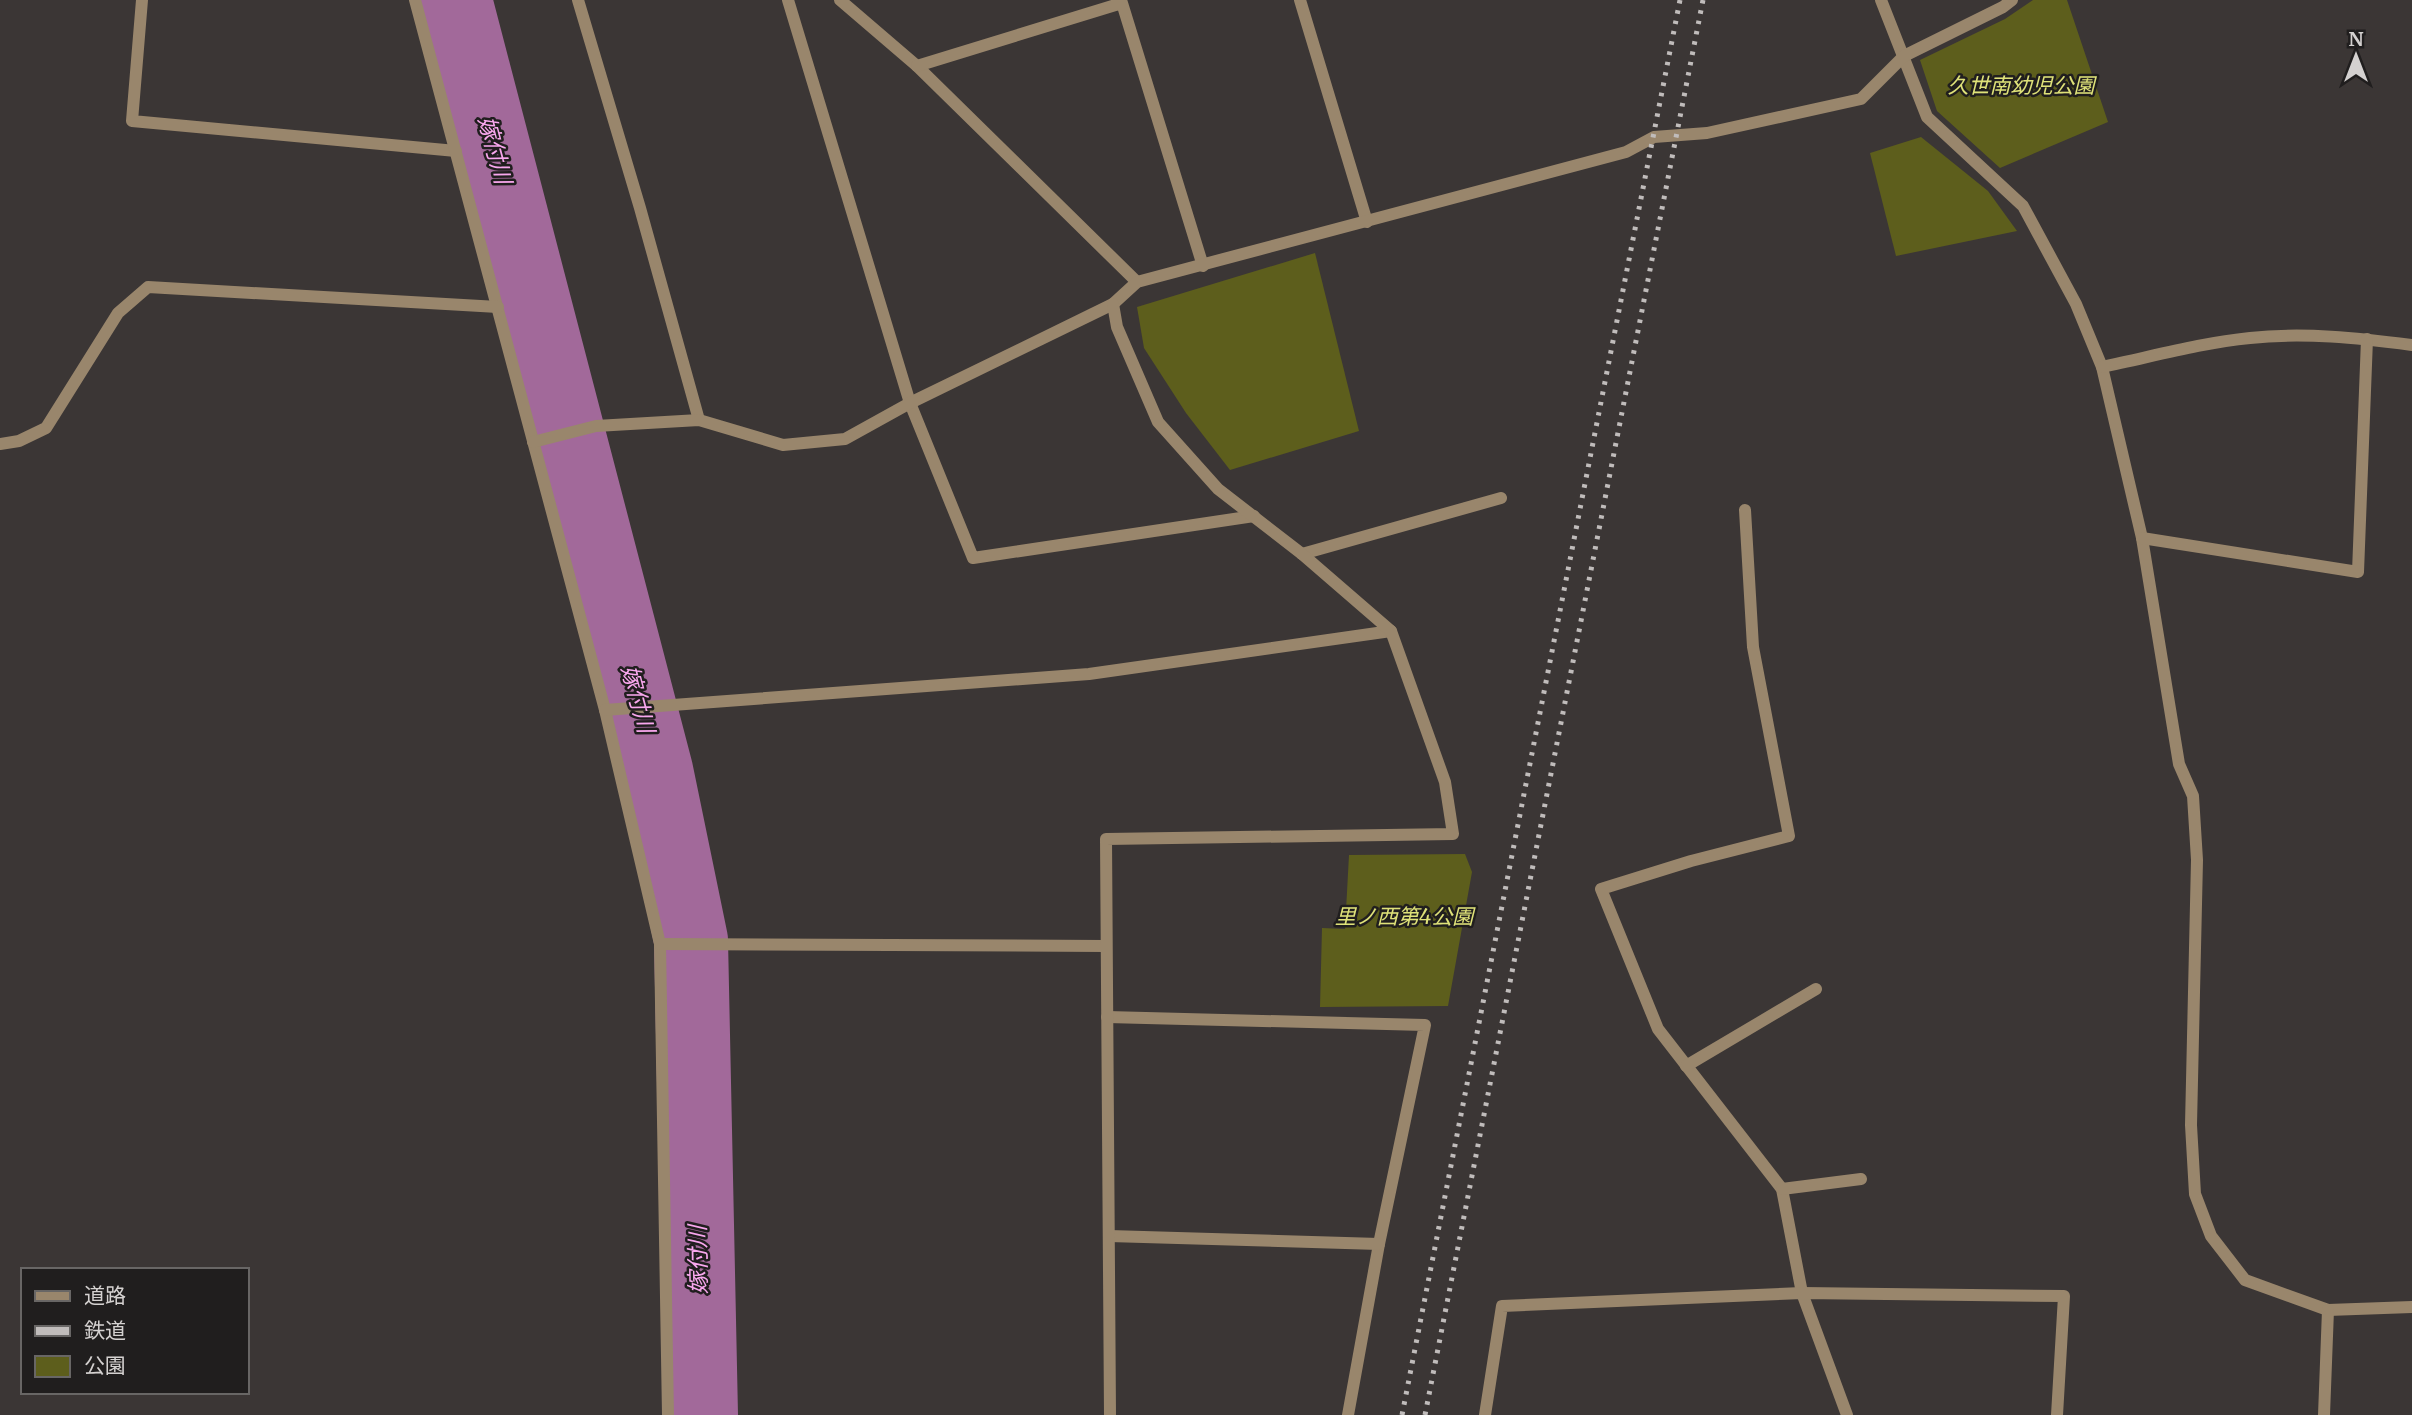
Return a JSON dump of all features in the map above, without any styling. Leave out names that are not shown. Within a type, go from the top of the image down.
[{"type":"street","points":[[142,0],[132,121],[456,151]]},
{"type":"street","points":[[415,0],[605,710],[660,944],[668,1415]]},
{"type":"street","points":[[578,0],[699,420]]},
{"type":"street","points":[[789,0],[911,403],[973,558],[1254,516]]},
{"type":"street","points":[[839,0],[917,66],[1138,282]]},
{"type":"street","points":[[1300,0],[1367,222]]},
{"type":"street","points":[[1881,0],[1927,117],[2023,206],[2076,304],[2102,367],[2142,538],[2179,764],[2193,796],[2197,860],[2191,1125],[2195,1194],[2211,1236],[2245,1280],[2328,1310],[2412,1307]]},
{"type":"street","points":[[533,442],[596,426],[699,420],[783,445],[845,439],[911,403],[1113,304],[1138,282],[1626,152],[1654,136],[1707,133],[1861,99],[1904,56],[2012,0]]},
{"type":"street","points":[[917,66],[1122,3],[1203,266]]},
{"type":"street","points":[[0,444],[19,441],[46,428],[118,313],[148,287],[498,307]]},
{"type":"street","points":[[1110,1415],[1106,839],[1453,834],[1446,782],[1391,631],[1302,554],[1218,489],[1158,422],[1116,327],[1113,304]]},
{"type":"street","points":[[2102,367],[2249,338],[2282,336],[2367,339],[2412,345]]},
{"type":"street","points":[[2142,538],[2358,572],[2367,339]]},
{"type":"street","points":[[1302,554],[1501,498]]},
{"type":"street","points":[[1745,509],[1753,647],[1789,836],[1691,860],[1601,889],[1658,1029],[1782,1189],[1802,1293],[1847,1415]]},
{"type":"street","points":[[605,710],[1089,674],[1391,631]]},
{"type":"street","points":[[660,944],[1106,946]]},
{"type":"street","points":[[1686,1066],[1816,989]]},
{"type":"street","points":[[1107,1017],[1424,1025],[1379,1244],[1348,1415]]},
{"type":"street","points":[[1782,1189],[1861,1179]]},
{"type":"street","points":[[1109,1236],[1379,1244]]},
{"type":"street","points":[[1485,1415],[1502,1306],[1802,1293],[2064,1296],[2057,1415]]},
{"type":"street","points":[[2324,1415],[2328,1310]]},
{"type":"green space","name":"久世南幼児公園","points":[[2033,0],[2067,0],[2108,122],[2000,168],[1937,111],[1920,60],[2005,19]]},
{"type":"green space","points":[[1921,137],[1988,191],[2017,231],[1896,256],[1870,153]]},
{"type":"green space","points":[[1315,253],[1359,431],[1230,470],[1186,413],[1144,348],[1137,307]]},
{"type":"green space","name":"里ノ西第4公園","points":[[1465,854],[1472,872],[1448,1006],[1320,1007],[1322,928],[1345,929],[1349,855]]},
{"type":"waterway","name":"嫁付川","points":[[455,0],[656,770],[691,940],[701,1415]]},
{"type":"railway","points":[[1402,1415],[1680,0]]},
{"type":"railway","points":[[1425,1415],[1703,0]]}]
